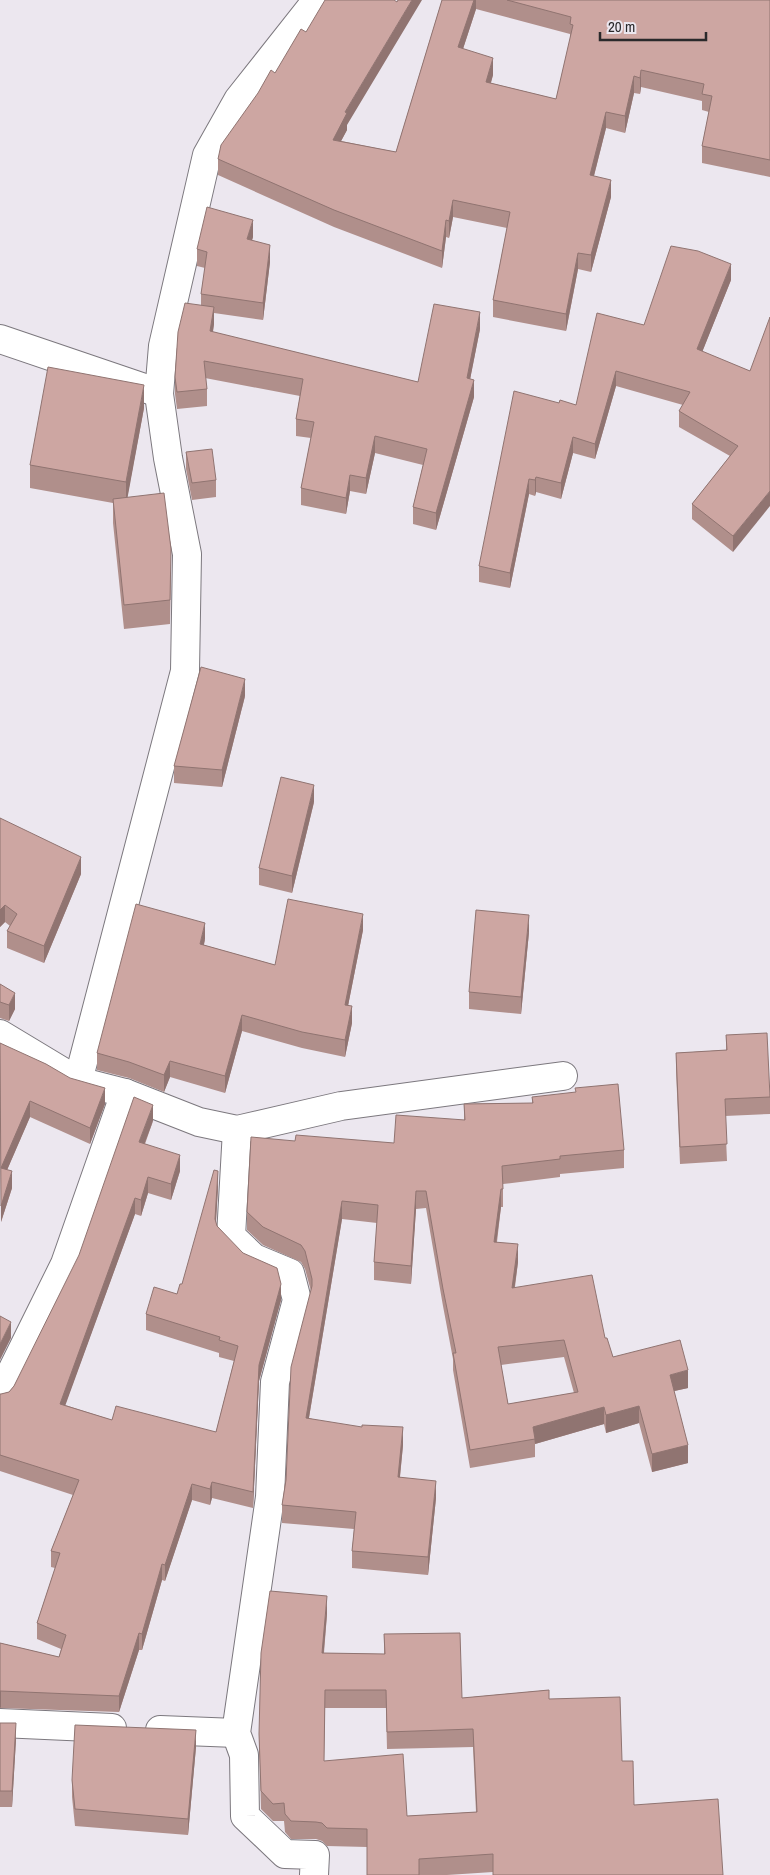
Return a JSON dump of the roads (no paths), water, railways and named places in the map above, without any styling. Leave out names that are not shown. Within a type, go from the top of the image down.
[{"type":"street","points":[[78,1081],[186,671],[187,554],[168,458],[159,394],[163,346],[206,155],[238,100],[317,0]]},
{"type":"street","points":[[0,339],[159,394]]},
{"type":"street","points":[[0,1034],[78,1081],[125,1093],[199,1122],[237,1130],[341,1106],[564,1076]]},
{"type":"street","points":[[0,1395],[65,1264],[125,1093]]},
{"type":"street","points":[[237,1130],[230,1236],[254,1258],[290,1273],[298,1300],[275,1382],[270,1497],[236,1733],[244,1755],[244,1816],[285,1854],[315,1855],[314,1875]]},
{"type":"street","points":[[0,1723],[236,1733]]}]
